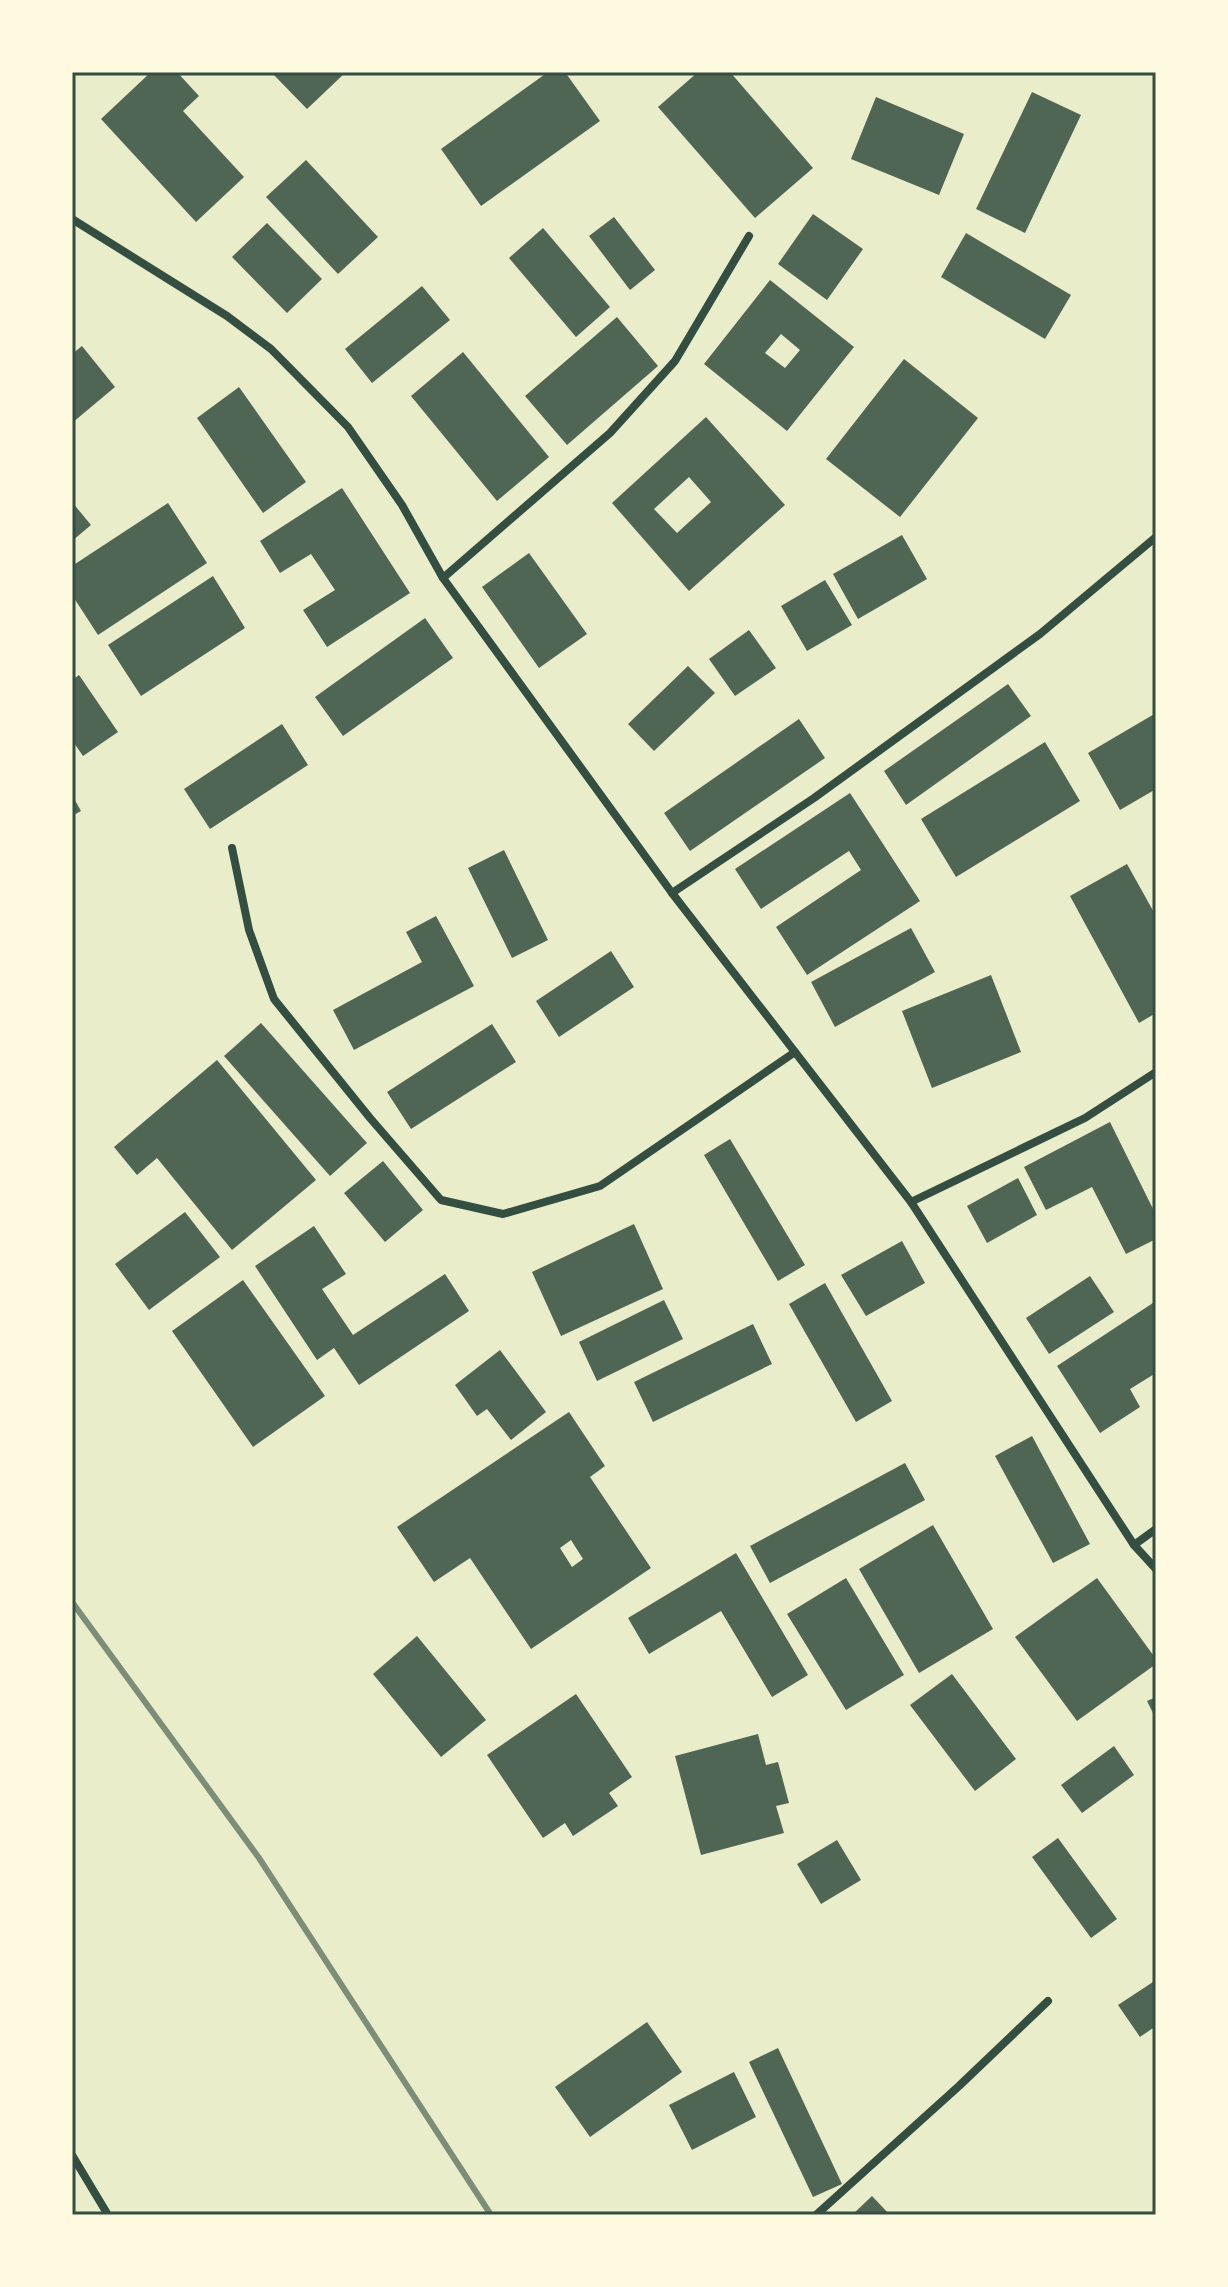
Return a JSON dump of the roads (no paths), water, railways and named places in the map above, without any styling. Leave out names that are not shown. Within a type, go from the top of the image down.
[{"type":"street","points":[[72,219],[227,316],[271,349],[348,427],[402,505],[443,578],[672,893],[911,1202],[1134,1545],[1156,1569]]},
{"type":"street","points":[[443,578],[610,433],[675,361],[749,236]]},
{"type":"street","points":[[672,893],[814,798],[1040,634],[1156,537]]},
{"type":"street","points":[[232,848],[249,930],[274,999],[441,1200],[503,1214],[600,1186],[795,1052]]},
{"type":"street","points":[[911,1202],[1085,1118],[1156,1072]]},
{"type":"street","points":[[1134,1545],[1156,1529]]},
{"type":"street","points":[[816,2215],[1048,2001]]},
{"type":"street","points":[[72,2155],[108,2215]]},
{"type":"railway","points":[[72,1602],[259,1858],[491,2215]]}]
